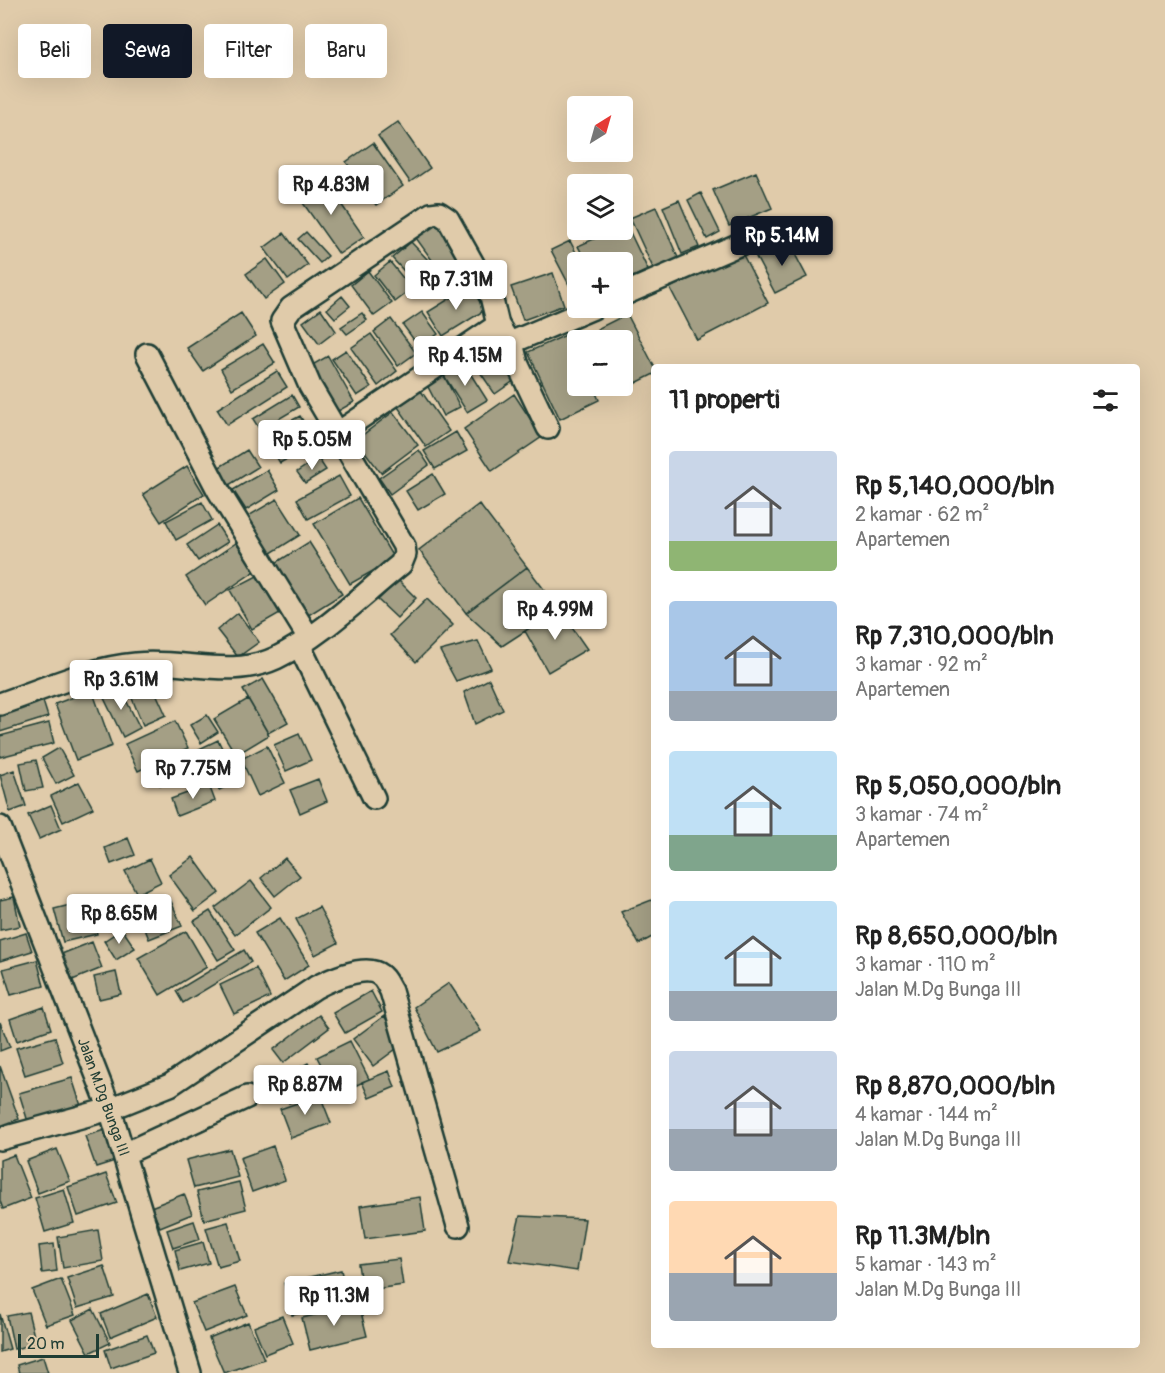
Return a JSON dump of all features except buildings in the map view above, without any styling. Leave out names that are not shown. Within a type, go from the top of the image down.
[{"type":"street","points":[[0,704],[104,669],[137,663],[166,663],[229,669],[262,663],[304,641],[401,564],[405,554],[404,546],[310,386],[282,325],[284,316],[291,309],[431,214],[439,213],[448,219],[491,296],[498,325],[510,343],[548,428]]},
{"type":"street","points":[[633,290],[754,238]]},
{"type":"street","points":[[510,343],[569,318]]},
{"type":"street","points":[[338,433],[498,325]]},
{"type":"street","points":[[147,354],[218,490],[304,641],[374,798]]},
{"type":"street","name":"Jalan M.Dg Bunga III","points":[[0,827],[110,1109],[190,1373]]},
{"type":"street","points":[[0,1139],[110,1109],[170,1085],[316,987],[339,976],[373,971],[381,975],[391,991],[458,1226]]},
{"type":"street","points":[[124,1154],[247,1097]]}]
